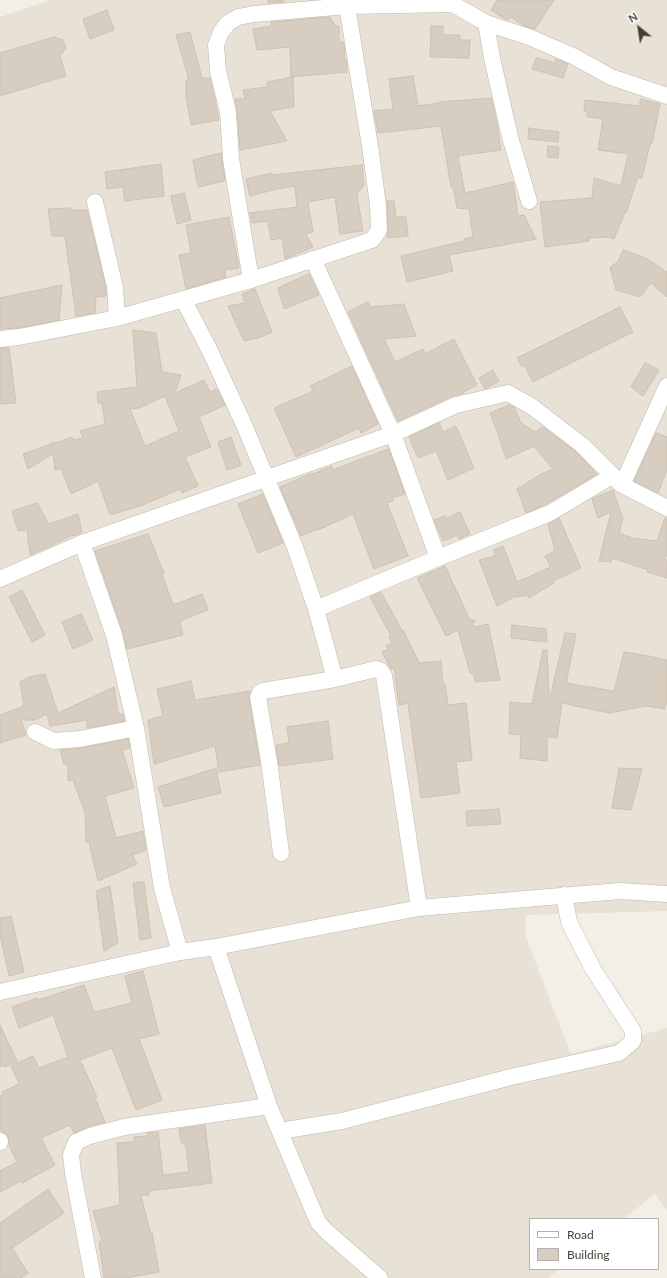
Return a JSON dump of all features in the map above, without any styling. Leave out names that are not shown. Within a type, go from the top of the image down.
[{"type":"street","points":[[252,280],[231,159],[228,112],[218,71],[216,45],[221,32],[228,23],[238,17],[254,14],[347,6],[452,2],[486,23],[574,56],[612,76],[667,96]]},
{"type":"street","points":[[0,339],[20,337],[116,318],[252,280],[372,240],[379,230],[378,204],[347,6]]},
{"type":"street","points":[[486,23],[492,58],[510,137],[529,201]]},
{"type":"street","points":[[95,202],[115,287],[116,318]]},
{"type":"street","points":[[313,259],[393,434],[438,558]]},
{"type":"street","points":[[182,299],[210,351],[295,546],[316,609],[335,679]]},
{"type":"street","points":[[316,609],[550,513],[617,480],[667,386]]},
{"type":"street","points":[[0,579],[82,543],[393,434],[456,405],[508,393],[531,406],[582,445],[617,480],[667,508]]},
{"type":"street","points":[[82,543],[114,634],[136,728],[162,888],[180,952]]},
{"type":"street","points":[[280,853],[269,761],[258,697],[263,690],[335,679],[376,670],[381,671],[384,676],[419,908]]},
{"type":"street","points":[[35,732],[54,741],[80,739],[136,728]]},
{"type":"street","points":[[0,992],[180,952],[216,947],[419,908],[620,891],[667,894]]},
{"type":"street","points":[[280,1131],[342,1121],[511,1077],[619,1053],[632,1041],[633,1031],[593,969],[569,922],[564,896]]},
{"type":"street","points":[[216,947],[269,1106],[318,1222],[326,1231],[380,1278]]},
{"type":"street","points":[[93,1278],[73,1172],[71,1155],[76,1142],[90,1136],[124,1127],[269,1106]]},
{"type":"shaded area","points":[[51,0],[667,0],[667,911],[526,915],[525,935],[571,1054],[667,1028],[667,1211],[655,1194],[624,1218],[529,1218],[529,1270],[559,1270],[548,1278],[0,1278],[0,17]]},
{"type":"building","points":[[268,0],[284,0],[284,2],[268,3]]},
{"type":"building","points":[[497,0],[554,0],[535,29],[524,26],[511,17],[508,20],[505,19],[491,10]]},
{"type":"building","points":[[107,10],[114,30],[90,39],[83,19]]},
{"type":"building","points":[[330,17],[334,24],[339,27],[339,42],[343,42],[345,51],[344,59],[346,59],[347,72],[291,77],[290,47],[257,50],[253,29],[272,26],[271,22]]},
{"type":"building","points":[[431,26],[443,26],[443,35],[460,35],[460,40],[470,40],[469,58],[430,57]]},
{"type":"building","points":[[190,32],[202,78],[210,78],[219,120],[191,125],[186,96],[186,80],[189,80],[176,35]]},
{"type":"building","points":[[54,37],[63,40],[66,48],[60,56],[66,76],[0,96],[0,53]]},
{"type":"building","points":[[536,58],[555,63],[556,59],[568,64],[563,78],[532,69]]},
{"type":"building","points":[[413,76],[418,106],[439,102],[491,98],[501,150],[458,156],[465,193],[513,182],[518,216],[524,215],[536,239],[449,255],[453,271],[407,282],[401,256],[464,241],[464,239],[473,237],[469,209],[457,208],[453,186],[451,187],[441,126],[378,133],[374,111],[393,109],[389,79]]},
{"type":"building","points":[[293,77],[294,107],[270,111],[287,141],[240,150],[235,99],[245,99],[243,90],[267,87],[267,82]]},
{"type":"building","points":[[641,99],[660,104],[652,144],[650,144],[642,178],[638,177],[626,213],[625,212],[614,239],[609,237],[589,238],[589,241],[545,247],[540,202],[592,198],[594,178],[621,186],[628,154],[598,150],[603,119],[587,117],[587,111],[584,111],[585,100],[639,106]]},
{"type":"building","points":[[529,128],[559,132],[558,142],[528,139]]},
{"type":"building","points":[[548,146],[559,147],[558,158],[547,157]]},
{"type":"building","points":[[221,153],[225,181],[198,187],[193,160]]},
{"type":"building","points":[[161,164],[164,196],[125,201],[123,187],[107,189],[105,172]]},
{"type":"building","points":[[362,165],[364,185],[357,194],[363,231],[340,234],[335,197],[308,202],[313,232],[306,234],[313,247],[285,259],[282,238],[271,240],[268,221],[252,223],[250,213],[297,207],[295,186],[250,196],[246,179],[272,173],[272,175]]},
{"type":"building","points":[[184,193],[191,220],[177,224],[171,196]]},
{"type":"building","points":[[387,201],[394,201],[396,217],[406,217],[408,236],[387,238]]},
{"type":"building","points":[[70,208],[71,210],[87,210],[106,288],[106,296],[96,297],[95,313],[76,316],[65,236],[52,236],[48,209]]},
{"type":"building","points":[[229,217],[239,268],[225,270],[226,277],[186,289],[179,255],[191,253],[186,225]]},
{"type":"building","points":[[623,250],[646,258],[667,272],[667,297],[651,283],[640,297],[616,290],[610,267],[618,262]]},
{"type":"building","points":[[309,274],[319,295],[284,309],[278,288]]},
{"type":"building","points":[[62,285],[59,320],[18,328],[0,329],[0,298]]},
{"type":"building","points":[[255,289],[272,332],[258,338],[244,341],[228,306],[245,303],[242,294]]},
{"type":"building","points":[[368,302],[371,307],[404,304],[416,336],[384,339],[395,362],[423,349],[425,354],[454,339],[477,385],[463,392],[464,393],[452,396],[398,421],[348,312]]},
{"type":"building","points":[[620,307],[633,332],[533,382],[525,366],[522,367],[517,358]]},
{"type":"building","points":[[133,330],[156,333],[162,372],[181,375],[175,393],[204,380],[210,392],[217,389],[225,405],[199,417],[211,447],[185,457],[198,486],[182,493],[180,489],[143,505],[110,515],[98,481],[71,494],[61,468],[55,470],[53,454],[28,469],[23,454],[51,443],[72,437],[73,440],[83,438],[80,431],[105,424],[102,403],[98,403],[97,392],[137,387]],"holes":[[[165,396],[179,431],[145,446],[130,409],[139,408]]]},
{"type":"building","points":[[0,348],[9,348],[16,403],[0,404]]},
{"type":"building","points":[[645,363],[659,370],[643,396],[631,387]]},
{"type":"building","points":[[352,366],[378,424],[361,433],[359,428],[296,457],[274,408],[313,391],[310,386]]},
{"type":"building","points":[[493,370],[499,381],[485,389],[479,378]]},
{"type":"building","points":[[509,405],[514,407],[521,423],[535,432],[543,427],[576,452],[597,474],[546,504],[526,513],[517,489],[541,474],[553,469],[534,446],[506,459],[490,413]]},
{"type":"building","points":[[439,423],[443,432],[456,426],[474,468],[448,480],[436,451],[418,458],[409,437]]},
{"type":"building","points":[[656,433],[667,437],[667,470],[658,493],[634,481]]},
{"type":"building","points":[[231,437],[241,465],[227,470],[218,442]]},
{"type":"building","points":[[389,449],[405,494],[392,498],[393,501],[387,503],[408,556],[374,569],[353,514],[301,536],[280,487],[332,466],[333,470]]},
{"type":"building","points":[[613,490],[623,519],[619,533],[632,538],[657,541],[665,518],[667,518],[667,554],[665,559],[667,562],[667,578],[612,558],[611,562],[599,561],[611,512],[598,518],[592,499]]},
{"type":"building","points":[[263,494],[283,543],[258,553],[238,504]]},
{"type":"building","points":[[37,503],[49,524],[78,514],[82,532],[73,536],[72,535],[30,555],[27,530],[18,531],[12,511]]},
{"type":"building","points":[[460,512],[470,534],[459,539],[457,535],[443,541],[434,520],[445,516],[446,519]]},
{"type":"building","points":[[559,518],[581,568],[553,581],[554,583],[529,598],[528,595],[516,596],[497,606],[479,560],[496,556],[493,550],[503,546],[517,582],[551,567],[545,556],[555,551],[548,524]]},
{"type":"building","points":[[148,534],[164,573],[162,574],[173,605],[202,594],[208,610],[180,621],[183,635],[127,649],[123,632],[95,551]]},
{"type":"building","points":[[445,566],[470,620],[476,621],[472,623],[474,627],[488,624],[500,680],[475,682],[474,674],[470,673],[458,630],[446,636],[417,578]]},
{"type":"building","points":[[22,590],[45,635],[32,642],[9,597]]},
{"type":"building","points":[[381,592],[402,631],[403,630],[419,663],[441,661],[443,684],[445,684],[448,705],[466,703],[472,760],[456,762],[460,793],[421,798],[408,703],[399,705],[394,668],[391,669],[382,652],[388,649],[386,646],[392,643],[389,637],[391,636],[370,597]]},
{"type":"building","points":[[81,614],[93,640],[73,649],[62,622]]},
{"type":"building","points":[[512,625],[546,629],[547,642],[511,638]]},
{"type":"building","points":[[565,633],[576,634],[566,683],[614,691],[624,652],[667,660],[667,700],[665,709],[646,706],[609,713],[562,703],[557,738],[547,737],[547,761],[520,758],[521,735],[509,734],[510,702],[532,704],[543,650],[547,650],[549,694],[551,694]]},
{"type":"building","points":[[45,674],[58,713],[114,687],[118,714],[123,714],[124,721],[87,728],[87,720],[50,726],[47,714],[35,720],[21,720],[26,735],[0,743],[0,715],[24,706],[20,682],[29,677]]},
{"type":"building","points":[[191,681],[195,700],[250,691],[249,699],[260,765],[219,772],[215,746],[154,764],[148,720],[163,716],[157,689]]},
{"type":"building","points":[[328,721],[333,759],[279,766],[276,745],[289,743],[287,727]]},
{"type":"building","points":[[128,739],[130,748],[122,750],[134,788],[105,796],[116,838],[143,831],[146,850],[132,855],[137,864],[98,881],[89,842],[86,842],[85,812],[73,780],[68,781],[68,764],[64,764],[60,750],[82,748]]},
{"type":"building","points":[[216,768],[221,793],[164,807],[158,787]]},
{"type":"building","points":[[619,768],[642,769],[631,810],[612,808]]},
{"type":"building","points":[[499,809],[501,824],[467,826],[466,811]]},
{"type":"building","points":[[144,882],[151,938],[140,940],[133,883]]},
{"type":"building","points":[[110,886],[118,943],[104,951],[96,891]]},
{"type":"building","points":[[11,916],[24,972],[9,976],[0,934],[0,918]]},
{"type":"building","points":[[143,971],[159,1034],[139,1039],[162,1100],[136,1110],[112,1048],[80,1060],[97,1097],[95,1098],[105,1122],[87,1127],[74,1133],[70,1125],[41,1138],[55,1165],[22,1183],[21,1181],[0,1192],[0,1171],[17,1162],[9,1145],[8,1137],[2,1132],[0,1127],[0,1096],[3,1095],[2,1092],[19,1084],[11,1066],[33,1056],[39,1068],[68,1057],[53,1015],[19,1028],[12,1007],[37,998],[38,1000],[84,985],[94,1012],[132,1003],[125,976]]},
{"type":"building","points":[[0,1025],[17,1061],[5,1067],[4,1065],[0,1067]]},
{"type":"building","points":[[205,1125],[212,1183],[149,1191],[149,1195],[141,1195],[150,1232],[152,1232],[159,1272],[126,1278],[104,1278],[99,1242],[102,1241],[93,1211],[120,1205],[117,1143],[134,1142],[134,1137],[147,1136],[147,1133],[158,1132],[163,1175],[189,1172],[186,1146],[181,1142],[179,1129]]},
{"type":"building","points":[[48,1189],[64,1213],[12,1248],[28,1273],[21,1278],[0,1278],[0,1223]]}]
